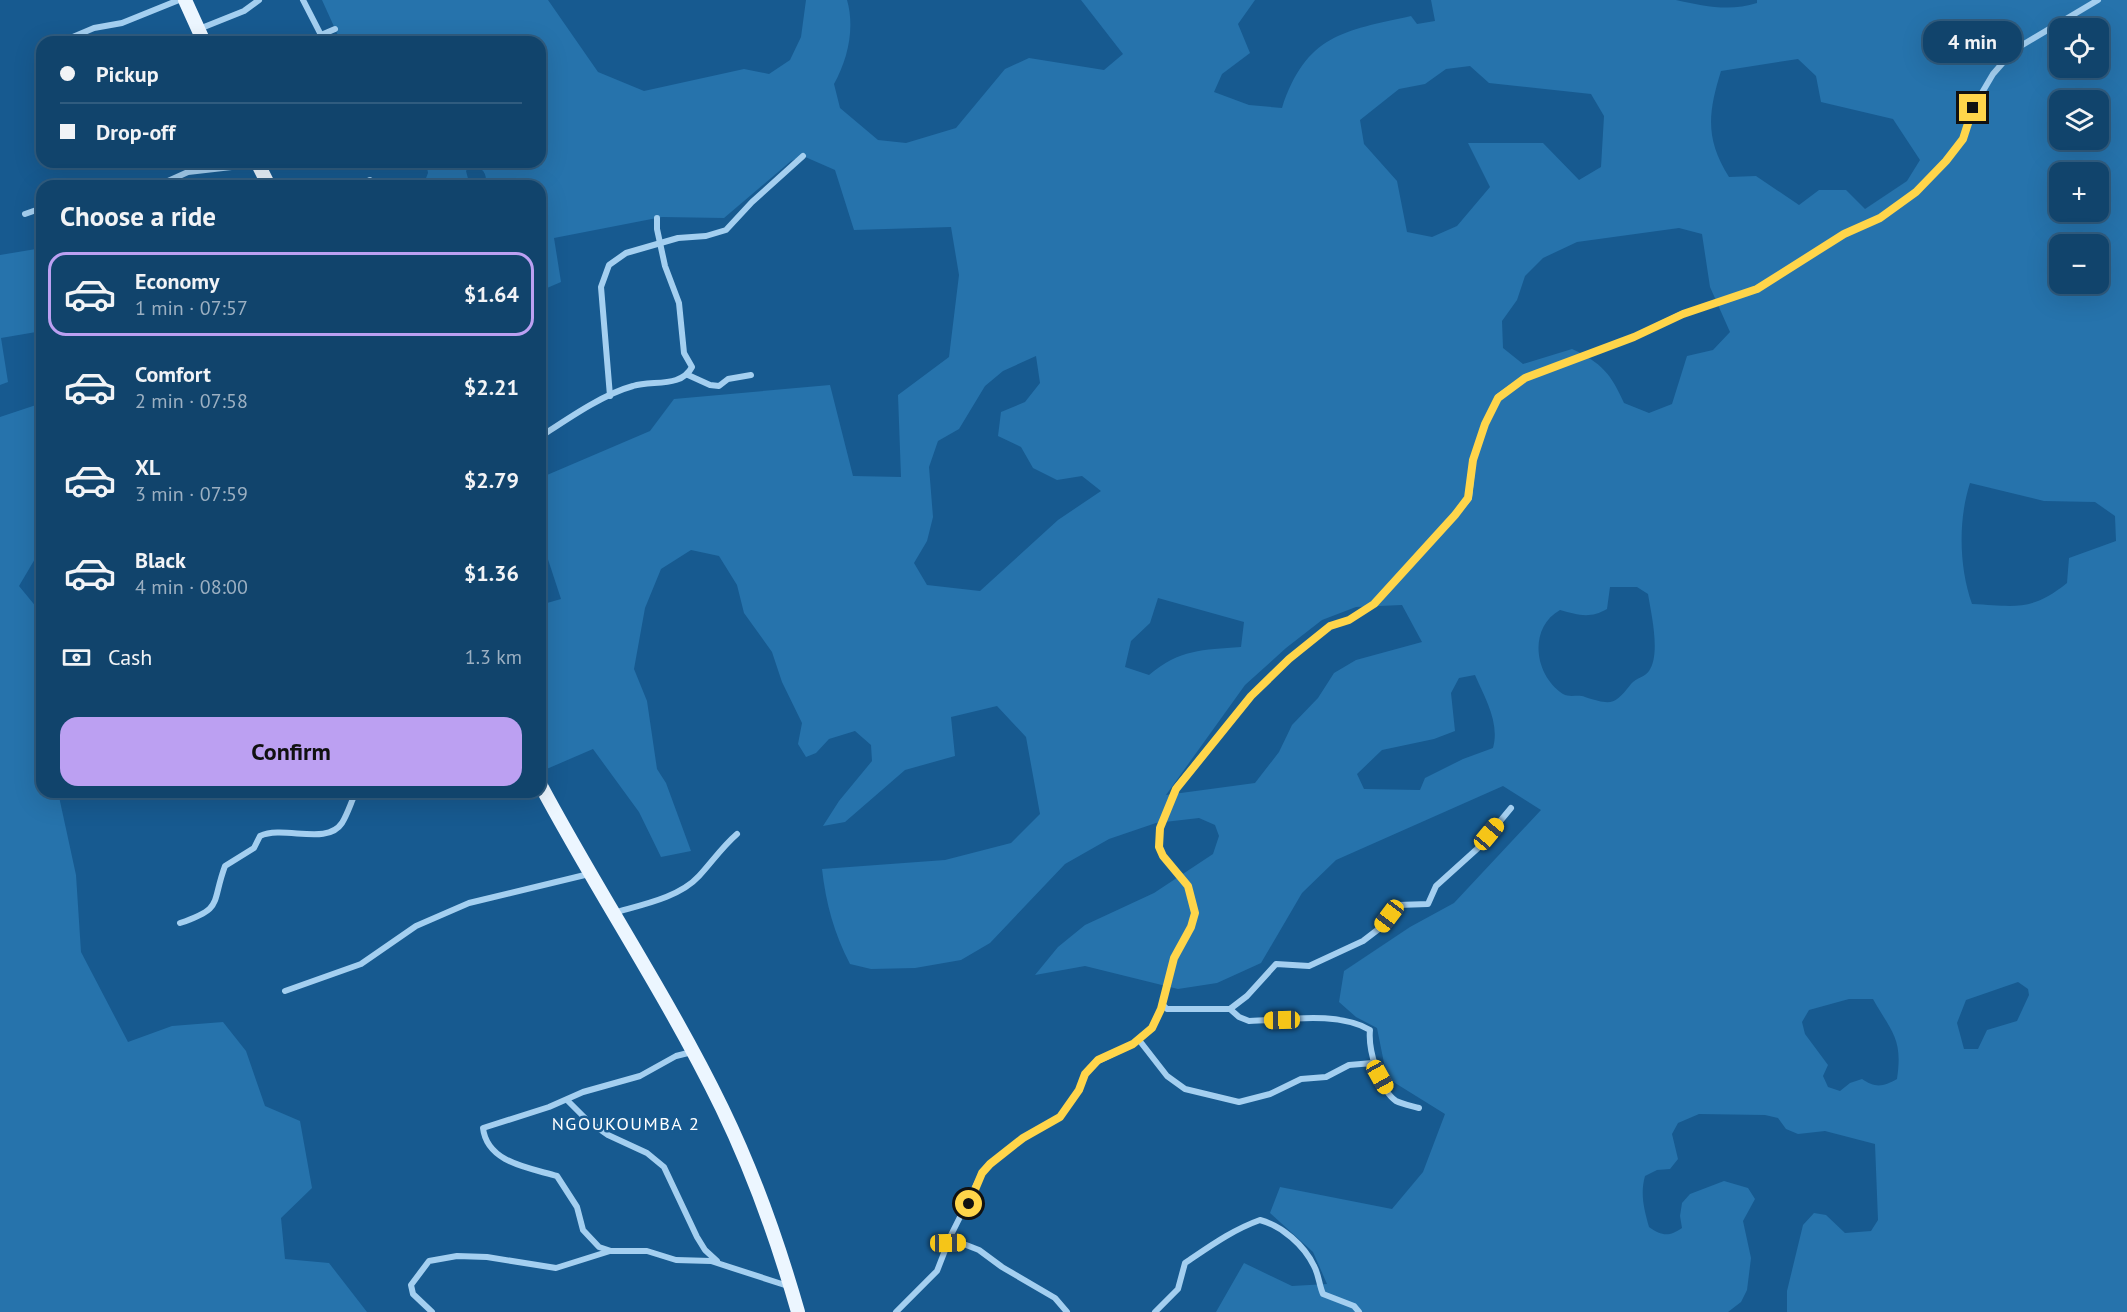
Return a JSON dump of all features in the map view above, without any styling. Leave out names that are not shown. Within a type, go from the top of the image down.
[{"type":"main road","points":[[185,0],[202,36]]},
{"type":"main road","points":[[546,795],[693,1052],[722,1108],[759,1192],[798,1312]]},
{"type":"street","points":[[75,36],[94,28],[122,23],[179,0]]},
{"type":"street","points":[[202,36],[259,0]]},
{"type":"street","points":[[303,0],[321,34],[335,29]]},
{"type":"street","points":[[896,1312],[937,1271],[982,1173],[990,1164],[1023,1138],[1060,1117],[1079,1090],[1085,1074],[1098,1060],[1139,1040],[1152,1028],[1162,1004],[1174,958],[1191,927],[1195,913],[1188,886],[1163,856],[1159,847],[1160,828],[1176,789],[1251,696],[1289,659],[1330,626],[1349,620],[1374,604],[1455,515],[1468,498],[1473,460],[1485,424],[1498,398],[1525,378],[1634,337],[1683,314],[1757,289],[1844,234],[1880,218],[1916,192],[1946,161],[1963,139],[1973,108],[1993,74],[2014,50],[2098,0]]},
{"type":"street","points":[[610,396],[601,287],[609,265],[626,253],[660,243],[726,230],[752,202],[803,156]]},
{"type":"street","points":[[170,180],[188,172],[219,168]]},
{"type":"street","points":[[25,213],[36,210]]},
{"type":"street","points":[[546,433],[610,396],[632,386],[675,381],[688,375],[692,367],[684,353],[679,303],[664,266],[657,218]]},
{"type":"street","points":[[688,375],[710,385],[719,386],[728,380],[751,375]]},
{"type":"street","points":[[180,923],[206,914],[216,903],[225,866],[254,848],[260,836],[276,831],[314,836],[328,832],[341,825],[353,798]]},
{"type":"street","points":[[1162,1004],[1167,1010],[1230,1009],[1247,996],[1276,964],[1310,966],[1363,941],[1380,928],[1398,904],[1428,904],[1436,886],[1477,849],[1511,808]]},
{"type":"street","points":[[612,913],[682,890],[699,877],[719,850],[736,834]]},
{"type":"street","points":[[285,991],[361,964],[416,926],[469,903],[590,874]]},
{"type":"street","points":[[1230,1009],[1239,1017],[1249,1021],[1324,1020],[1361,1025],[1370,1030],[1369,1045],[1373,1063],[1395,1100],[1419,1108]]},
{"type":"street","points":[[1139,1040],[1167,1076],[1185,1089],[1239,1102],[1270,1094],[1301,1079],[1326,1077],[1348,1065],[1373,1063]]},
{"type":"street","points":[[611,1251],[599,1247],[583,1230],[577,1207],[567,1188],[557,1176],[503,1159],[487,1143],[483,1128],[600,1087],[647,1074],[676,1056],[693,1052]]},
{"type":"street","points":[[567,1100],[588,1121],[608,1135],[648,1153],[664,1167],[697,1237],[705,1250],[720,1264]]},
{"type":"street","points":[[1155,1312],[1178,1289],[1185,1263],[1223,1240],[1231,1232],[1260,1220],[1281,1228],[1307,1255],[1314,1265],[1323,1294],[1354,1306],[1359,1312]]},
{"type":"street","points":[[948,1243],[961,1242],[979,1250],[1002,1267],[1055,1298],[1067,1312]]},
{"type":"street","points":[[432,1312],[414,1294],[411,1285],[429,1261],[457,1256],[487,1257],[556,1268],[611,1251],[647,1251],[676,1260],[720,1264],[791,1287]]},
{"type":"shaded area","points":[[322,0],[548,0],[598,72],[644,91],[744,69],[769,74],[790,60],[801,37],[806,0],[847,0],[850,21],[849,43],[834,84],[840,108],[878,140],[906,143],[956,128],[1005,69],[1029,58],[1104,70],[1123,54],[1081,0],[1255,0],[1238,24],[1250,53],[1222,74],[1214,92],[1249,105],[1282,108],[1303,65],[1315,51],[1330,40],[1366,26],[1411,16],[1417,24],[1435,21],[1431,0],[1676,0],[1727,8],[1747,6],[1757,3],[1757,0],[2127,0],[2127,1312],[1787,1312],[1787,1291],[1803,1225],[1814,1213],[1826,1215],[1845,1233],[1871,1231],[1878,1220],[1875,1144],[1825,1131],[1798,1134],[1786,1129],[1778,1118],[1765,1115],[1699,1114],[1678,1123],[1672,1134],[1678,1159],[1670,1169],[1657,1170],[1645,1176],[1643,1202],[1649,1227],[1662,1234],[1669,1234],[1682,1228],[1680,1216],[1682,1203],[1690,1194],[1724,1181],[1748,1188],[1755,1199],[1743,1221],[1751,1258],[1747,1290],[1741,1302],[1728,1312],[1216,1312],[1244,1263],[1292,1286],[1327,1284],[1313,1252],[1270,1213],[1280,1187],[1392,1209],[1423,1172],[1445,1114],[1387,1078],[1377,1028],[1356,1017],[1339,1002],[1344,971],[1410,927],[1454,903],[1541,810],[1503,786],[1336,860],[1302,893],[1261,963],[1217,983],[1178,989],[1085,966],[1035,975],[1058,947],[1085,925],[1154,893],[1213,854],[1219,836],[1215,825],[1199,818],[1156,823],[1109,839],[1065,864],[990,943],[961,960],[915,968],[871,969],[850,964],[831,918],[822,869],[945,860],[1011,843],[1040,814],[1026,737],[997,706],[951,717],[955,756],[905,770],[845,822],[823,826],[839,801],[872,761],[871,745],[855,731],[829,739],[816,753],[806,757],[798,744],[802,723],[782,682],[772,652],[744,613],[737,585],[719,556],[691,550],[661,569],[645,608],[634,669],[647,701],[657,769],[666,783],[691,851],[661,857],[639,812],[593,749],[546,769],[546,603],[561,599],[546,553],[546,475],[650,431],[674,399],[830,385],[853,476],[901,477],[898,395],[949,357],[959,275],[951,227],[854,230],[835,170],[803,156],[791,161],[724,218],[662,217],[554,238],[561,282],[546,288],[546,180],[486,180],[485,174],[479,168],[546,168],[546,36],[338,36]],"holes":[[[1798,59],[1816,76],[1821,102],[1893,119],[1920,160],[1907,181],[1865,209],[1846,190],[1819,190],[1799,205],[1756,176],[1729,177],[1721,163],[1712,138],[1711,126],[1713,100],[1721,71]],[[1470,66],[1489,83],[1591,94],[1604,116],[1601,167],[1579,180],[1543,143],[1468,143],[1490,187],[1457,226],[1432,237],[1407,232],[1397,181],[1364,144],[1360,120],[1399,89],[1425,84],[1446,69]],[[1679,228],[1702,234],[1710,287],[1730,332],[1713,350],[1687,356],[1672,404],[1649,413],[1624,403],[1615,384],[1604,370],[1591,359],[1572,349],[1523,364],[1503,348],[1502,321],[1517,300],[1525,276],[1543,258],[1577,242]],[[1036,356],[1040,383],[1025,402],[1001,412],[998,436],[1021,447],[1033,468],[1057,480],[1082,476],[1101,491],[1058,520],[980,591],[927,585],[914,563],[927,541],[933,517],[929,467],[938,441],[959,429],[985,386],[1003,371]],[[1970,483],[2044,501],[2095,502],[2115,516],[2116,541],[2069,558],[2067,583],[2043,599],[2011,606],[1972,604],[1962,559],[1963,512]],[[1610,587],[1637,587],[1648,594],[1655,644],[1653,664],[1647,673],[1611,702],[1563,694],[1553,686],[1541,664],[1539,639],[1543,628],[1560,610],[1578,615],[1589,615],[1607,609]],[[1158,598],[1244,622],[1241,647],[1192,652],[1171,660],[1149,675],[1125,667],[1131,641],[1150,623]],[[1402,605],[1422,642],[1356,660],[1334,673],[1318,698],[1292,725],[1279,752],[1255,783],[1166,795],[1245,685],[1286,648],[1322,620],[1356,607]],[[1475,675],[1493,720],[1495,729],[1493,748],[1463,759],[1425,778],[1420,790],[1364,789],[1357,774],[1382,750],[1434,739],[1455,731],[1451,693],[1459,678]],[[2018,982],[2028,989],[2029,995],[2017,1021],[1987,1030],[1978,1049],[1964,1049],[1957,1023],[1966,1000]],[[1849,999],[1873,999],[1891,1028],[1897,1045],[1897,1079],[1879,1085],[1862,1079],[1850,1083],[1840,1091],[1828,1087],[1823,1076],[1828,1065],[1805,1034],[1802,1022],[1809,1010]]]},
{"type":"shaded area","points":[[427,168],[468,168],[466,171],[468,180],[425,180]]},
{"type":"shaded area","points":[[36,249],[36,332],[1,338],[8,382],[0,385],[0,255]]},
{"type":"shaded area","points":[[36,405],[36,557],[19,586],[36,607],[36,798],[59,798],[76,875],[81,952],[128,1042],[172,1026],[223,1022],[246,1051],[265,1106],[300,1121],[312,1188],[281,1218],[285,1259],[329,1263],[367,1312],[0,1312],[0,417]]},
{"type":"district","name":"NGOUKOUMBA 2","points":[[626,1124]]},
{"type":"route","points":[[969,1204],[982,1173],[990,1164],[1023,1138],[1060,1117],[1079,1090],[1085,1074],[1098,1060],[1144,1038],[1152,1028],[1161,1009],[1174,958],[1191,927],[1195,913],[1188,886],[1183,877],[1163,856],[1159,847],[1160,828],[1176,789],[1251,696],[1289,659],[1330,626],[1349,620],[1374,604],[1455,515],[1468,498],[1473,460],[1485,424],[1498,398],[1525,378],[1634,337],[1683,314],[1757,289],[1844,234],[1880,218],[1916,192],[1946,161],[1963,139],[1973,108]]}]
